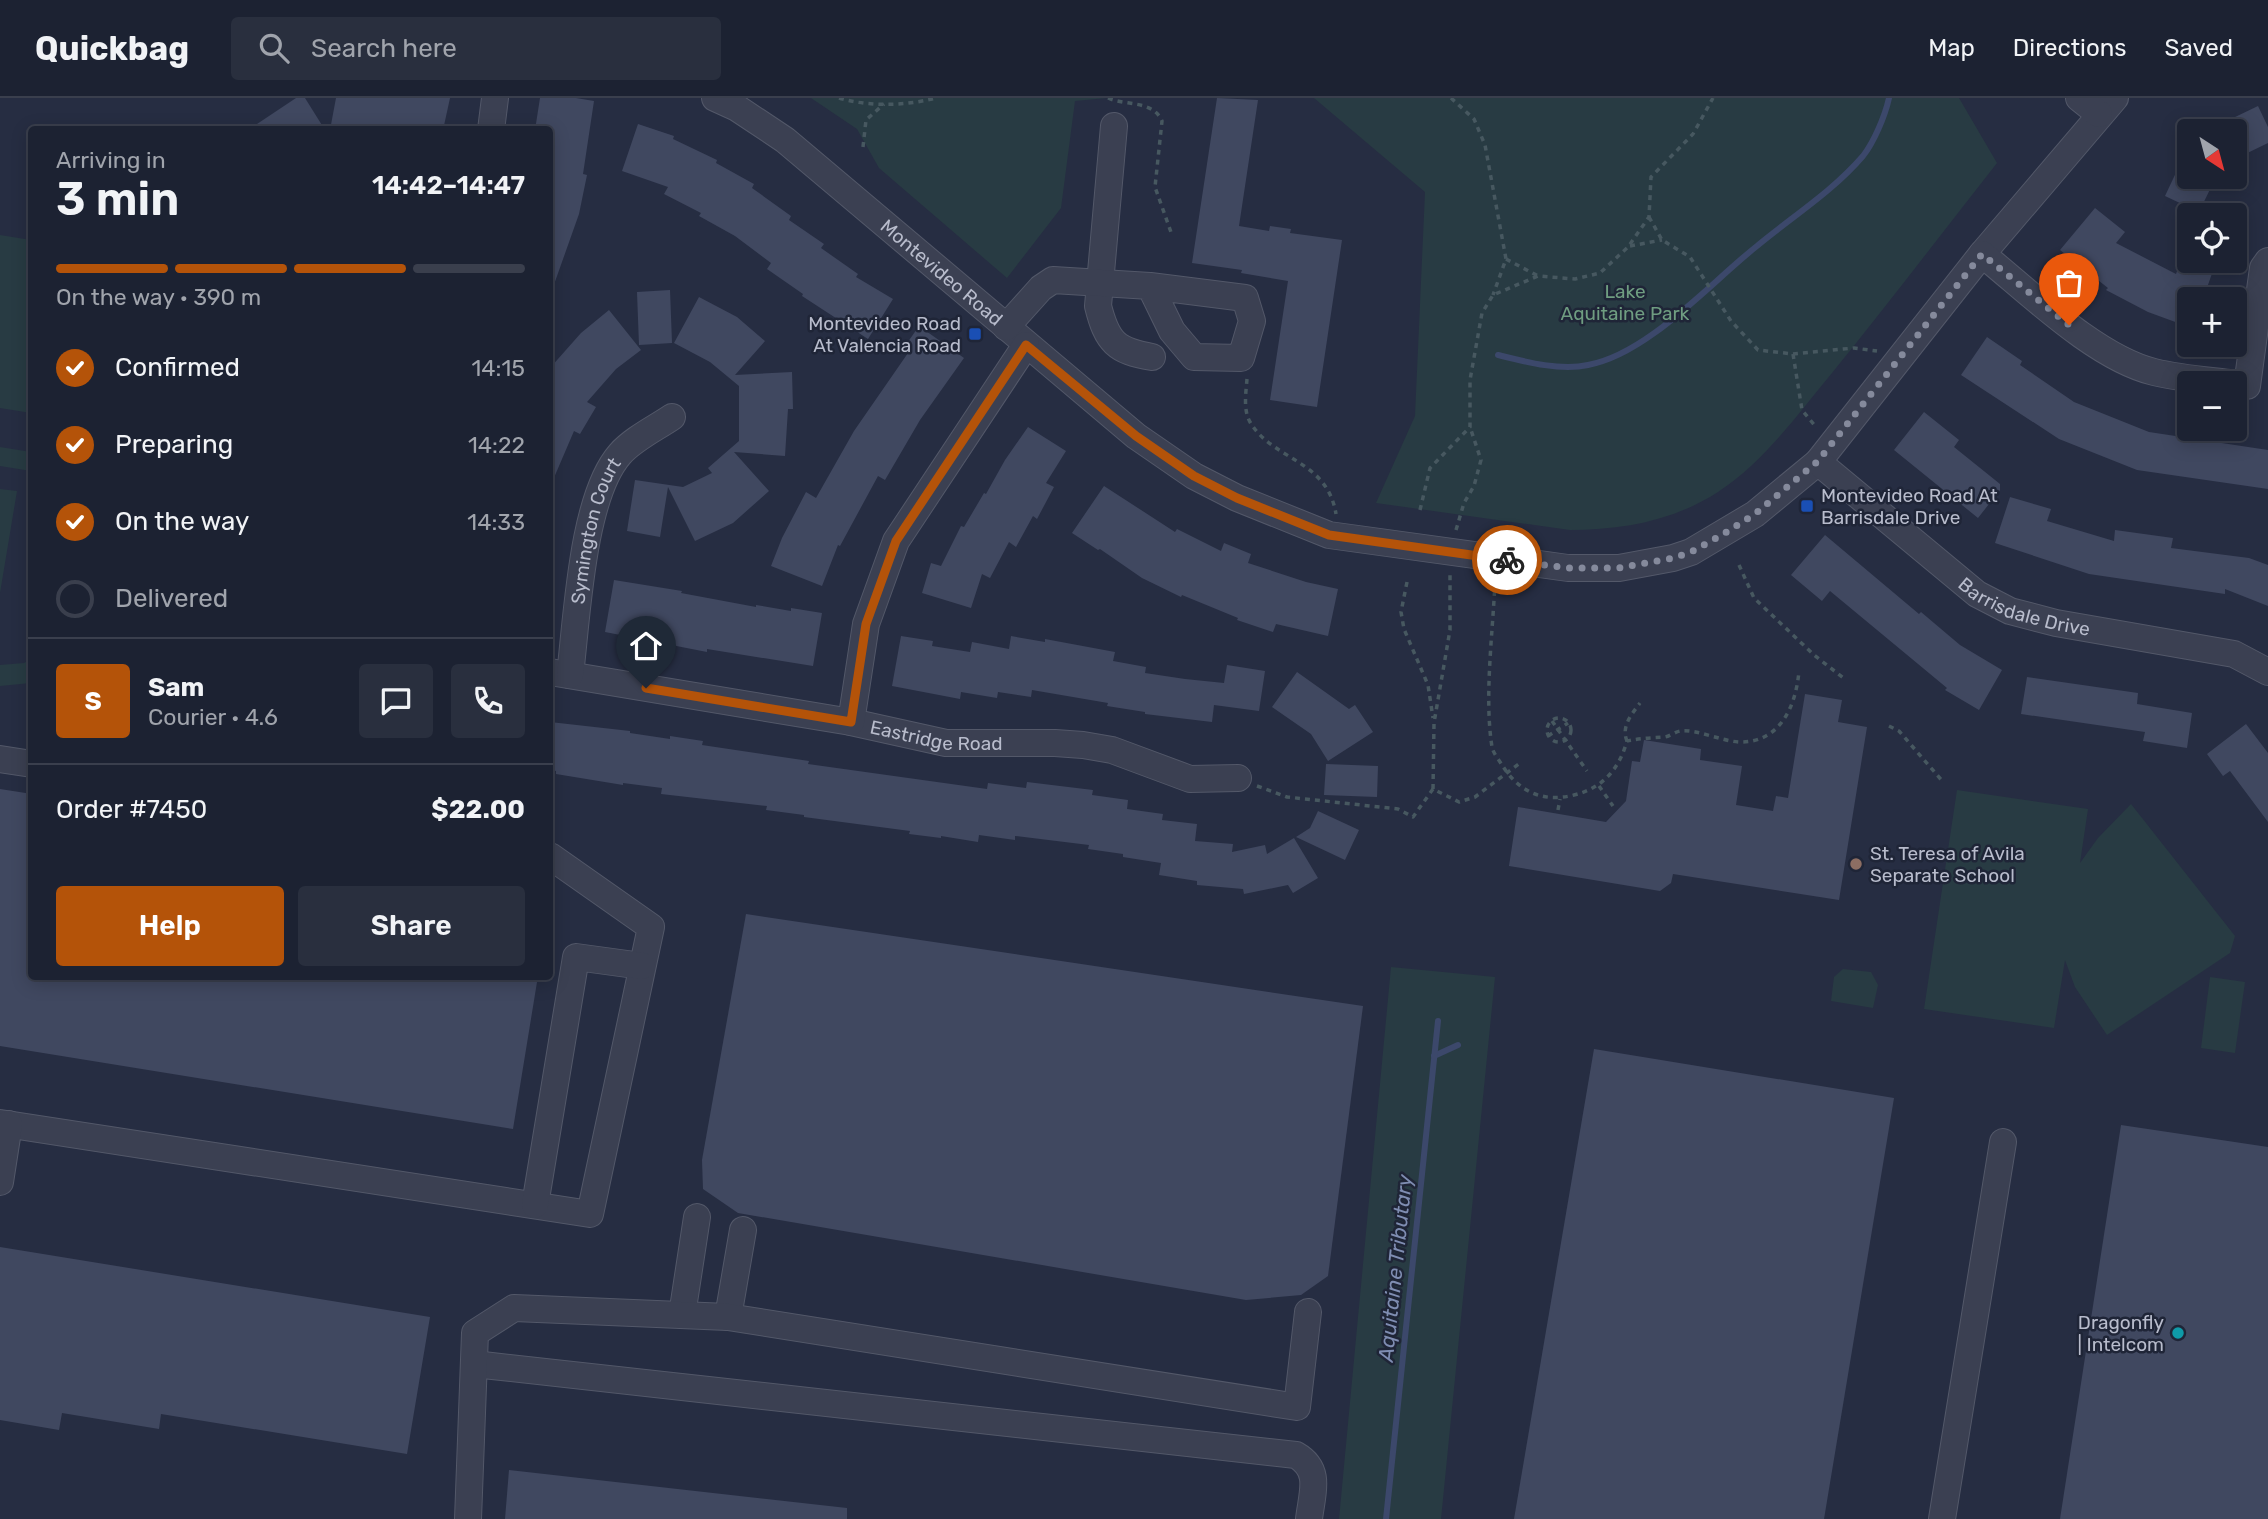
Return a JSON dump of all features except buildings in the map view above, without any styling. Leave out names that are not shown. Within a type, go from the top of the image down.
[{"type":"street","points":[[492,126],[495,98]]},
{"type":"street","name":"Montevideo Road","points":[[715,98],[737,108],[785,140],[1136,436],[1194,476],[1237,498],[1329,535],[1568,568],[1609,568],[1673,558],[1691,552],[1755,514],[1824,453],[2098,103]]},
{"type":"street","points":[[1115,126],[1098,306],[1102,326],[1116,345],[1129,353],[1152,357]]},
{"type":"street","points":[[1982,254],[2069,325],[2117,357],[2153,372],[2177,376]]},
{"type":"street","points":[[2247,373],[2263,268],[2268,261]]},
{"type":"street","points":[[1006,327],[1041,288],[1053,280],[1150,286],[1245,298],[1252,321],[1241,358],[1194,357],[1172,331],[1150,286]]},
{"type":"street","points":[[851,722],[866,624],[896,541],[1026,345]]},
{"type":"street","name":"Symington Court","points":[[560,674],[596,500],[607,474],[621,453],[672,417]]},
{"type":"street","name":"Barrisdale Drive","points":[[1824,453],[1977,594],[2010,611],[2056,623],[2234,654],[2268,672]]},
{"type":"street","name":"Eastridge Road","points":[[560,674],[851,722],[946,743],[1083,745],[1112,750],[1190,779],[1238,778]]},
{"type":"street","points":[[0,759],[28,763]]},
{"type":"street","points":[[0,1182],[5,1124],[590,1214],[650,927],[553,858]]},
{"type":"street","points":[[535,1205],[576,957],[642,966]]},
{"type":"street","points":[[1942,1519],[2003,1142]]},
{"type":"street","points":[[682,1315],[697,1217]]},
{"type":"street","points":[[728,1317],[743,1230]]},
{"type":"street","points":[[468,1519],[475,1333],[514,1307],[728,1317],[1297,1407],[1308,1312]]},
{"type":"street","points":[[474,1364],[1296,1455],[1309,1463],[1313,1475],[1309,1519]]},
{"type":"path","points":[[839,98],[884,104],[920,102],[936,98]]},
{"type":"path","points":[[1108,98],[1119,103],[1146,106],[1158,112],[1162,121],[1155,187],[1172,235]]},
{"type":"path","points":[[1238,778],[1287,797],[1398,809],[1413,817],[1433,789],[1434,723],[1450,630],[1450,552],[1464,503],[1475,486],[1482,460],[1470,427],[1470,380],[1482,313],[1493,295],[1506,259],[1485,145],[1474,119],[1451,98]]},
{"type":"path","points":[[1506,259],[1538,276],[1575,279],[1600,273],[1628,247],[1649,216],[1651,177],[1693,134],[1713,98]]},
{"type":"path","points":[[863,147],[866,120],[884,104]]},
{"type":"path","points":[[1649,216],[1662,240],[1690,257],[1731,321],[1758,350],[1793,354],[1854,348],[1904,353]]},
{"type":"path","points":[[1628,247],[1662,240]]},
{"type":"path","points":[[1493,295],[1538,276]]},
{"type":"path","points":[[1793,354],[1802,410],[1824,453]]},
{"type":"path","points":[[1241,358],[1250,365],[1245,402],[1249,420],[1262,435],[1320,478],[1333,496],[1340,537]]},
{"type":"path","points":[[1420,510],[1430,468],[1470,427]]},
{"type":"path","points":[[1496,558],[1490,699],[1492,750],[1519,786],[1533,795],[1547,799],[1560,799],[1599,786],[1615,771],[1627,741],[1624,735],[1628,720],[1640,703]]},
{"type":"path","points":[[1739,565],[1754,597],[1814,655],[1846,680]]},
{"type":"path","points":[[1407,582],[1402,612],[1404,629],[1428,685],[1434,723]]},
{"type":"path","points":[[1627,741],[1653,736],[1667,737],[1680,731],[1741,742],[1760,737],[1783,723],[1793,705],[1799,671]]},
{"type":"path","points":[[1548,736],[1548,726],[1552,721],[1560,719],[1568,723]]},
{"type":"path","points":[[1552,721],[1587,771]]},
{"type":"path","points":[[1548,736],[1568,723]]},
{"type":"path","points":[[1548,736],[1558,742],[1565,740],[1570,734],[1568,723]]},
{"type":"path","points":[[1889,726],[1899,731],[1944,783]]},
{"type":"path","points":[[1433,789],[1459,802],[1475,797],[1520,763]]},
{"type":"path","points":[[1599,786],[1613,806]]},
{"type":"path","points":[[1558,810],[1560,799]]},
{"type":"green space","points":[[811,98],[1107,98],[1075,101],[1061,208],[1007,278],[879,168],[857,129]]},
{"type":"green space","name":"Lake Aquitaine Park","points":[[1314,98],[1959,98],[1997,163],[1832,373],[1779,437],[1735,480],[1701,502],[1665,517],[1628,526],[1570,530],[1376,503],[1415,416],[1425,192]]},
{"type":"green space","points":[[0,235],[28,240],[28,413],[0,408]]},
{"type":"green space","points":[[0,447],[28,452],[28,471],[0,466]]},
{"type":"green space","points":[[0,489],[17,491],[0,593]]},
{"type":"green space","points":[[28,661],[28,683],[0,686],[0,665]]},
{"type":"green space","points":[[1957,790],[2088,809],[2080,863],[2098,838],[2131,804],[2235,936],[2230,953],[2107,1035],[2075,987],[2065,960],[2054,1028],[1924,1009]]},
{"type":"green space","points":[[1391,967],[1495,977],[1441,1519],[1339,1519]]},
{"type":"green space","points":[[1843,969],[1871,972],[1878,985],[1873,1008],[1831,1001],[1834,977]]},
{"type":"green space","points":[[2210,977],[2245,982],[2235,1053],[2201,1048]]},
{"type":"waterway","points":[[1498,355],[1543,365],[1577,367],[1611,358],[1633,347],[1677,315],[1851,169],[1871,144],[1889,98]]},
{"type":"waterway","name":"Aquitaine Tributary","points":[[1386,1519],[1438,1021]]},
{"type":"waterway","points":[[1434,1056],[1458,1045]]},
{"type":"way so far","points":[[1507,560],[1568,568],[1619,568],[1673,558],[1691,552],[1755,514],[1818,461],[1982,254],[2069,325]]},
{"type":"place","name":"Montevideo Road At Valencia Road","points":[[975,334]]},
{"type":"place","name":"Montevideo Road At Barrisdale Drive","points":[[1807,506]]},
{"type":"place","name":"St. Teresa of Avila Separate School","points":[[1856,864]]},
{"type":"place","name":"Dragonfly | Intelcom","points":[[2178,1333]]},
{"type":"route","points":[[646,688],[851,722],[866,624],[896,541],[1026,345],[1136,436],[1194,476],[1237,498],[1329,535],[1507,560]]}]
